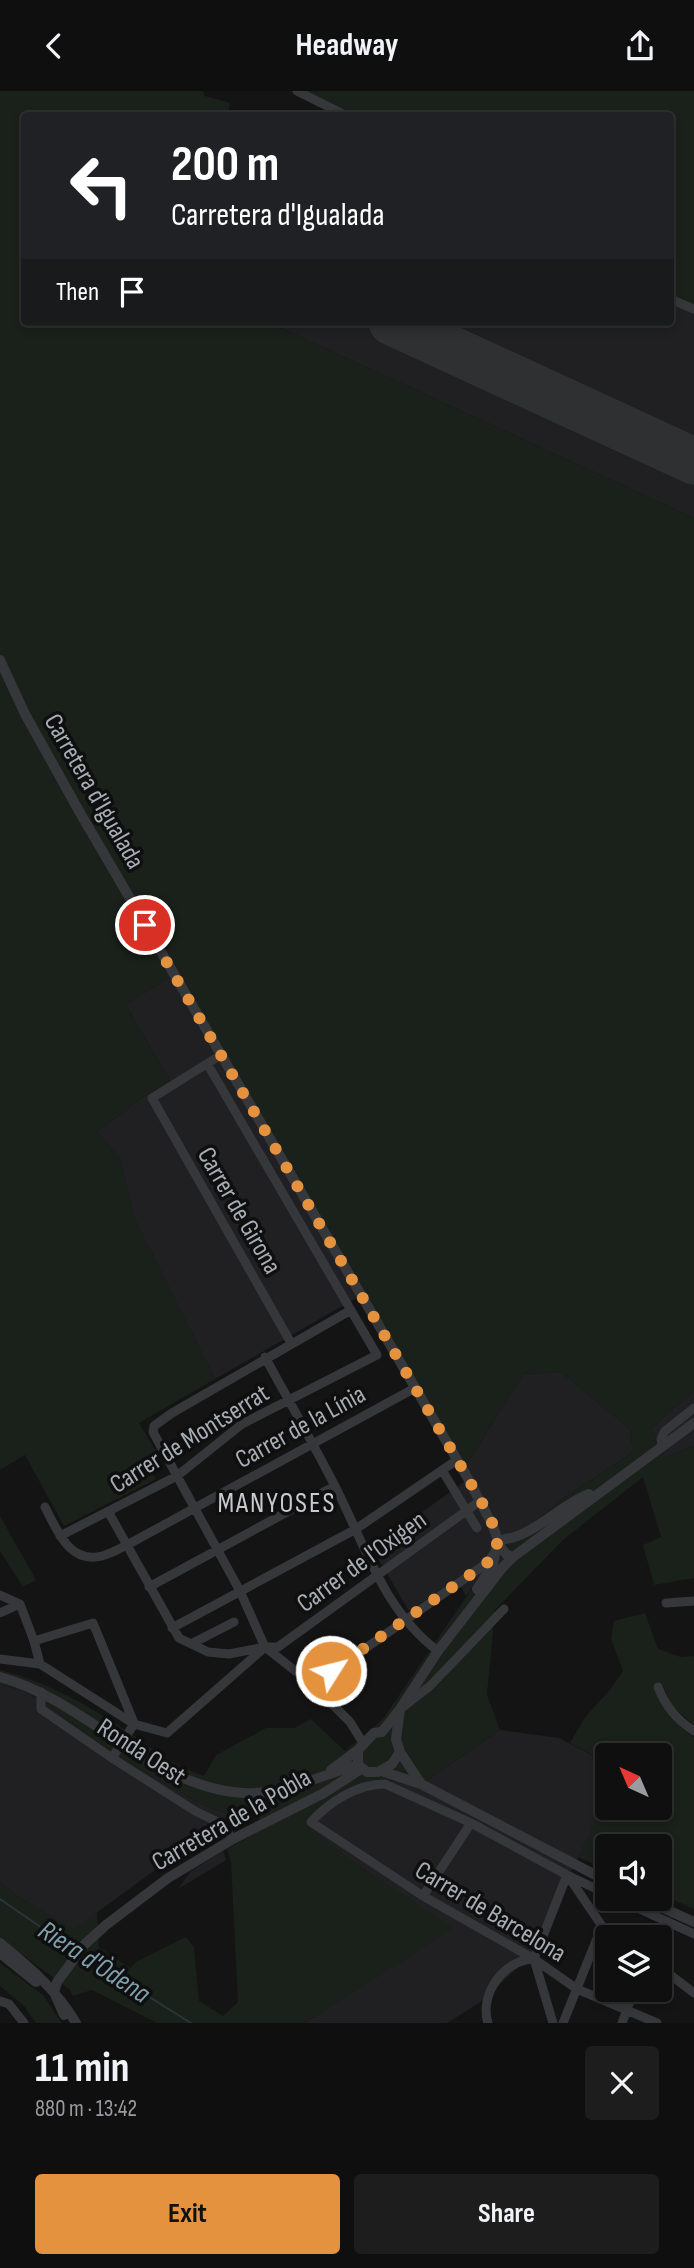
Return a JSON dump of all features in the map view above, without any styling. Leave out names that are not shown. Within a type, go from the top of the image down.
[{"type":"street","points":[[297,91],[339,112]]},
{"type":"street","points":[[674,301],[694,309]]},
{"type":"street","name":"Carretera d'Igualada","points":[[0,660],[25,714],[79,811],[457,1460],[492,1524],[499,1545],[513,1556]]},
{"type":"street","points":[[221,1055],[208,1065],[351,1310],[265,1357],[154,1426],[153,1432],[218,1548],[265,1647],[313,1685],[350,1722],[360,1747],[359,1767]]},
{"type":"street","name":"Carrer de Girona","points":[[208,1065],[152,1098],[291,1343]]},
{"type":"street","name":"Carrer de Montserrat","points":[[60,1536],[177,1476],[242,1424],[377,1355],[351,1310]]},
{"type":"street","points":[[265,1357],[335,1486],[376,1576],[406,1618],[434,1648]]},
{"type":"street","name":"Carrer de la Línia","points":[[60,1536],[76,1554],[102,1556],[127,1545],[415,1388]]},
{"type":"street","points":[[663,1445],[661,1439],[664,1431],[694,1408]]},
{"type":"street","points":[[421,1784],[400,1752],[396,1739],[400,1709],[434,1648],[513,1556],[694,1423]]},
{"type":"street","points":[[675,1436],[694,1430]]},
{"type":"street","points":[[172,1627],[356,1529],[457,1460]]},
{"type":"street","points":[[442,1470],[477,1528]]},
{"type":"street","points":[[149,1587],[335,1486]]},
{"type":"street","points":[[313,1685],[487,1563],[499,1545],[522,1534],[577,1498],[602,1489]]},
{"type":"street","name":"Carrer de l'Oxigen","points":[[265,1647],[278,1647],[480,1501]]},
{"type":"street","points":[[45,1507],[60,1536]]},
{"type":"street","points":[[109,1513],[179,1638],[208,1652],[229,1654],[265,1647]]},
{"type":"street","points":[[471,1606],[476,1590],[493,1565],[499,1545]]},
{"type":"street","points":[[0,1595],[20,1604],[40,1664]]},
{"type":"street","points":[[666,1603],[694,1601]]},
{"type":"street","points":[[0,1613],[20,1604]]},
{"type":"street","points":[[326,1774],[430,1686],[504,1608]]},
{"type":"street","points":[[191,1644],[234,1622]]},
{"type":"street","points":[[34,1641],[93,1623],[131,1721],[112,1758]]},
{"type":"street","points":[[0,1659],[40,1664],[131,1721],[167,1733],[265,1647]]},
{"type":"street","points":[[0,1677],[41,1692],[167,1770],[192,1782],[245,1793],[296,1786],[326,1774],[359,1767],[421,1784],[595,1875]]},
{"type":"street","points":[[658,1687],[665,1703],[678,1720],[694,1731]]},
{"type":"street","name":"Ronda Oest","points":[[41,1692],[41,1709],[195,1811],[220,1823],[233,1839]]},
{"type":"street","points":[[350,1722],[396,1739]]},
{"type":"street","points":[[324,1793],[378,1772],[392,1764],[400,1752]]},
{"type":"street","name":"Carretera de la Pobla","points":[[54,1992],[85,1944],[168,1878],[233,1839],[324,1793],[359,1767]]},
{"type":"street","name":"Carrer de Barcelona","points":[[427,1802],[394,1787],[375,1784],[326,1806],[311,1822],[423,1896],[534,1959],[577,1989],[657,2023]]},
{"type":"street","points":[[433,1792],[427,1802],[595,1887]]},
{"type":"street","points":[[423,1896],[471,1823]]},
{"type":"street","points":[[553,1853],[601,1925]]},
{"type":"street","points":[[553,2023],[534,1959],[564,1873]]},
{"type":"street","points":[[644,1911],[694,1934]]},
{"type":"street","points":[[670,1911],[694,1922]]},
{"type":"street","points":[[0,1943],[40,1981],[66,2015],[76,2023]]},
{"type":"street","points":[[563,2023],[595,1944]]},
{"type":"street","points":[[0,1953],[54,1992],[66,2015]]},
{"type":"street","points":[[488,2023],[484,2010],[488,1994],[495,1983],[518,1960],[534,1959]]},
{"type":"street","points":[[40,1981],[63,1975],[66,2015]]},
{"type":"street","points":[[672,1976],[694,1993]]},
{"type":"street","points":[[622,2023],[630,2002]]},
{"type":"street","points":[[3,2004],[24,2023]]},
{"type":"shaded area","points":[[0,91],[203,91],[205,96],[230,103],[229,110],[232,112],[21,112],[21,326],[277,326],[694,518],[694,1391],[651,1428],[665,1457],[694,1446],[694,1578],[654,1585],[643,1545],[661,1537],[643,1477],[563,1540],[495,1610],[487,1695],[500,1730],[426,1781],[380,1780],[325,1803],[309,1815],[305,1824],[358,1866],[454,1928],[304,2023],[157,2023],[92,1990],[73,1996],[70,1990],[0,1938],[0,1882],[17,1896],[73,1929],[97,1912],[99,1947],[130,1968],[136,1962],[186,1937],[194,1947],[199,2001],[223,2016],[238,2002],[231,1863],[227,1849],[265,1828],[257,1816],[230,1815],[203,1805],[121,1759],[47,1705],[24,1691],[0,1685],[0,1670],[68,1696],[166,1757],[204,1776],[216,1755],[266,1728],[294,1728],[311,1719],[345,1751],[383,1719],[486,1568],[514,1538],[561,1500],[633,1452],[630,1429],[561,1372],[523,1374],[465,1467],[178,973],[125,1004],[170,1081],[143,1097],[97,1132],[120,1159],[135,1220],[215,1379],[139,1423],[157,1453],[147,1459],[156,1479],[64,1526],[25,1455],[0,1470]]},
{"type":"shaded area","points":[[289,91],[694,91],[694,312],[674,303],[674,112],[332,112]]},
{"type":"shaded area","points":[[674,303],[694,312],[694,518],[277,326],[674,326]]},
{"type":"shaded area","points":[[178,973],[365,1293],[215,1379],[135,1220],[120,1159],[97,1132],[143,1097],[170,1081],[125,1004]]},
{"type":"shaded area","points":[[561,1372],[630,1429],[633,1452],[561,1500],[486,1568],[466,1596],[457,1579],[409,1611],[372,1548],[464,1482],[465,1467],[523,1374]]},
{"type":"shaded area","points":[[694,1391],[694,1446],[665,1457],[651,1428]]},
{"type":"shaded area","points":[[0,1516],[36,1580],[23,1587],[0,1551]]},
{"type":"shaded area","points":[[645,1613],[658,1649],[681,1657],[694,1656],[694,1725],[674,1708],[663,1686],[654,1686],[670,1715],[694,1737],[694,1909],[672,1899],[672,1834],[595,1834],[595,1865],[578,1857],[596,1820],[672,1820],[672,1743],[595,1743],[595,1757],[570,1743],[586,1716],[623,1671],[611,1639],[614,1621]]},
{"type":"shaded area","points":[[0,1685],[24,1691],[121,1759],[203,1805],[230,1815],[73,1930],[17,1896],[0,1882]]},
{"type":"shaded area","points":[[500,1730],[559,1738],[595,1757],[596,1820],[530,1957],[479,2003],[447,2023],[304,2023],[453,1928],[358,1866],[304,1824],[309,1815],[325,1803],[380,1780],[426,1781]]},
{"type":"shaded area","points":[[223,1851],[226,1860],[178,1889],[191,1871]]},
{"type":"shaded area","points":[[0,1963],[43,1995],[62,2023],[36,2023],[24,2006],[0,1986]]},
{"type":"waterway","name":"Riera d'Òdena","points":[[0,1899],[74,1950]]},
{"type":"waterway","name":"Riera d'Òdena","points":[[82,1955],[191,2023]]},
{"type":"runway","points":[[401,326],[694,461]]},
{"type":"district","name":"MANYOSES","points":[[277,1502]]},
{"type":"route","points":[[145,925],[466,1475],[492,1524],[497,1541],[494,1553],[487,1563],[331,1671]]}]
